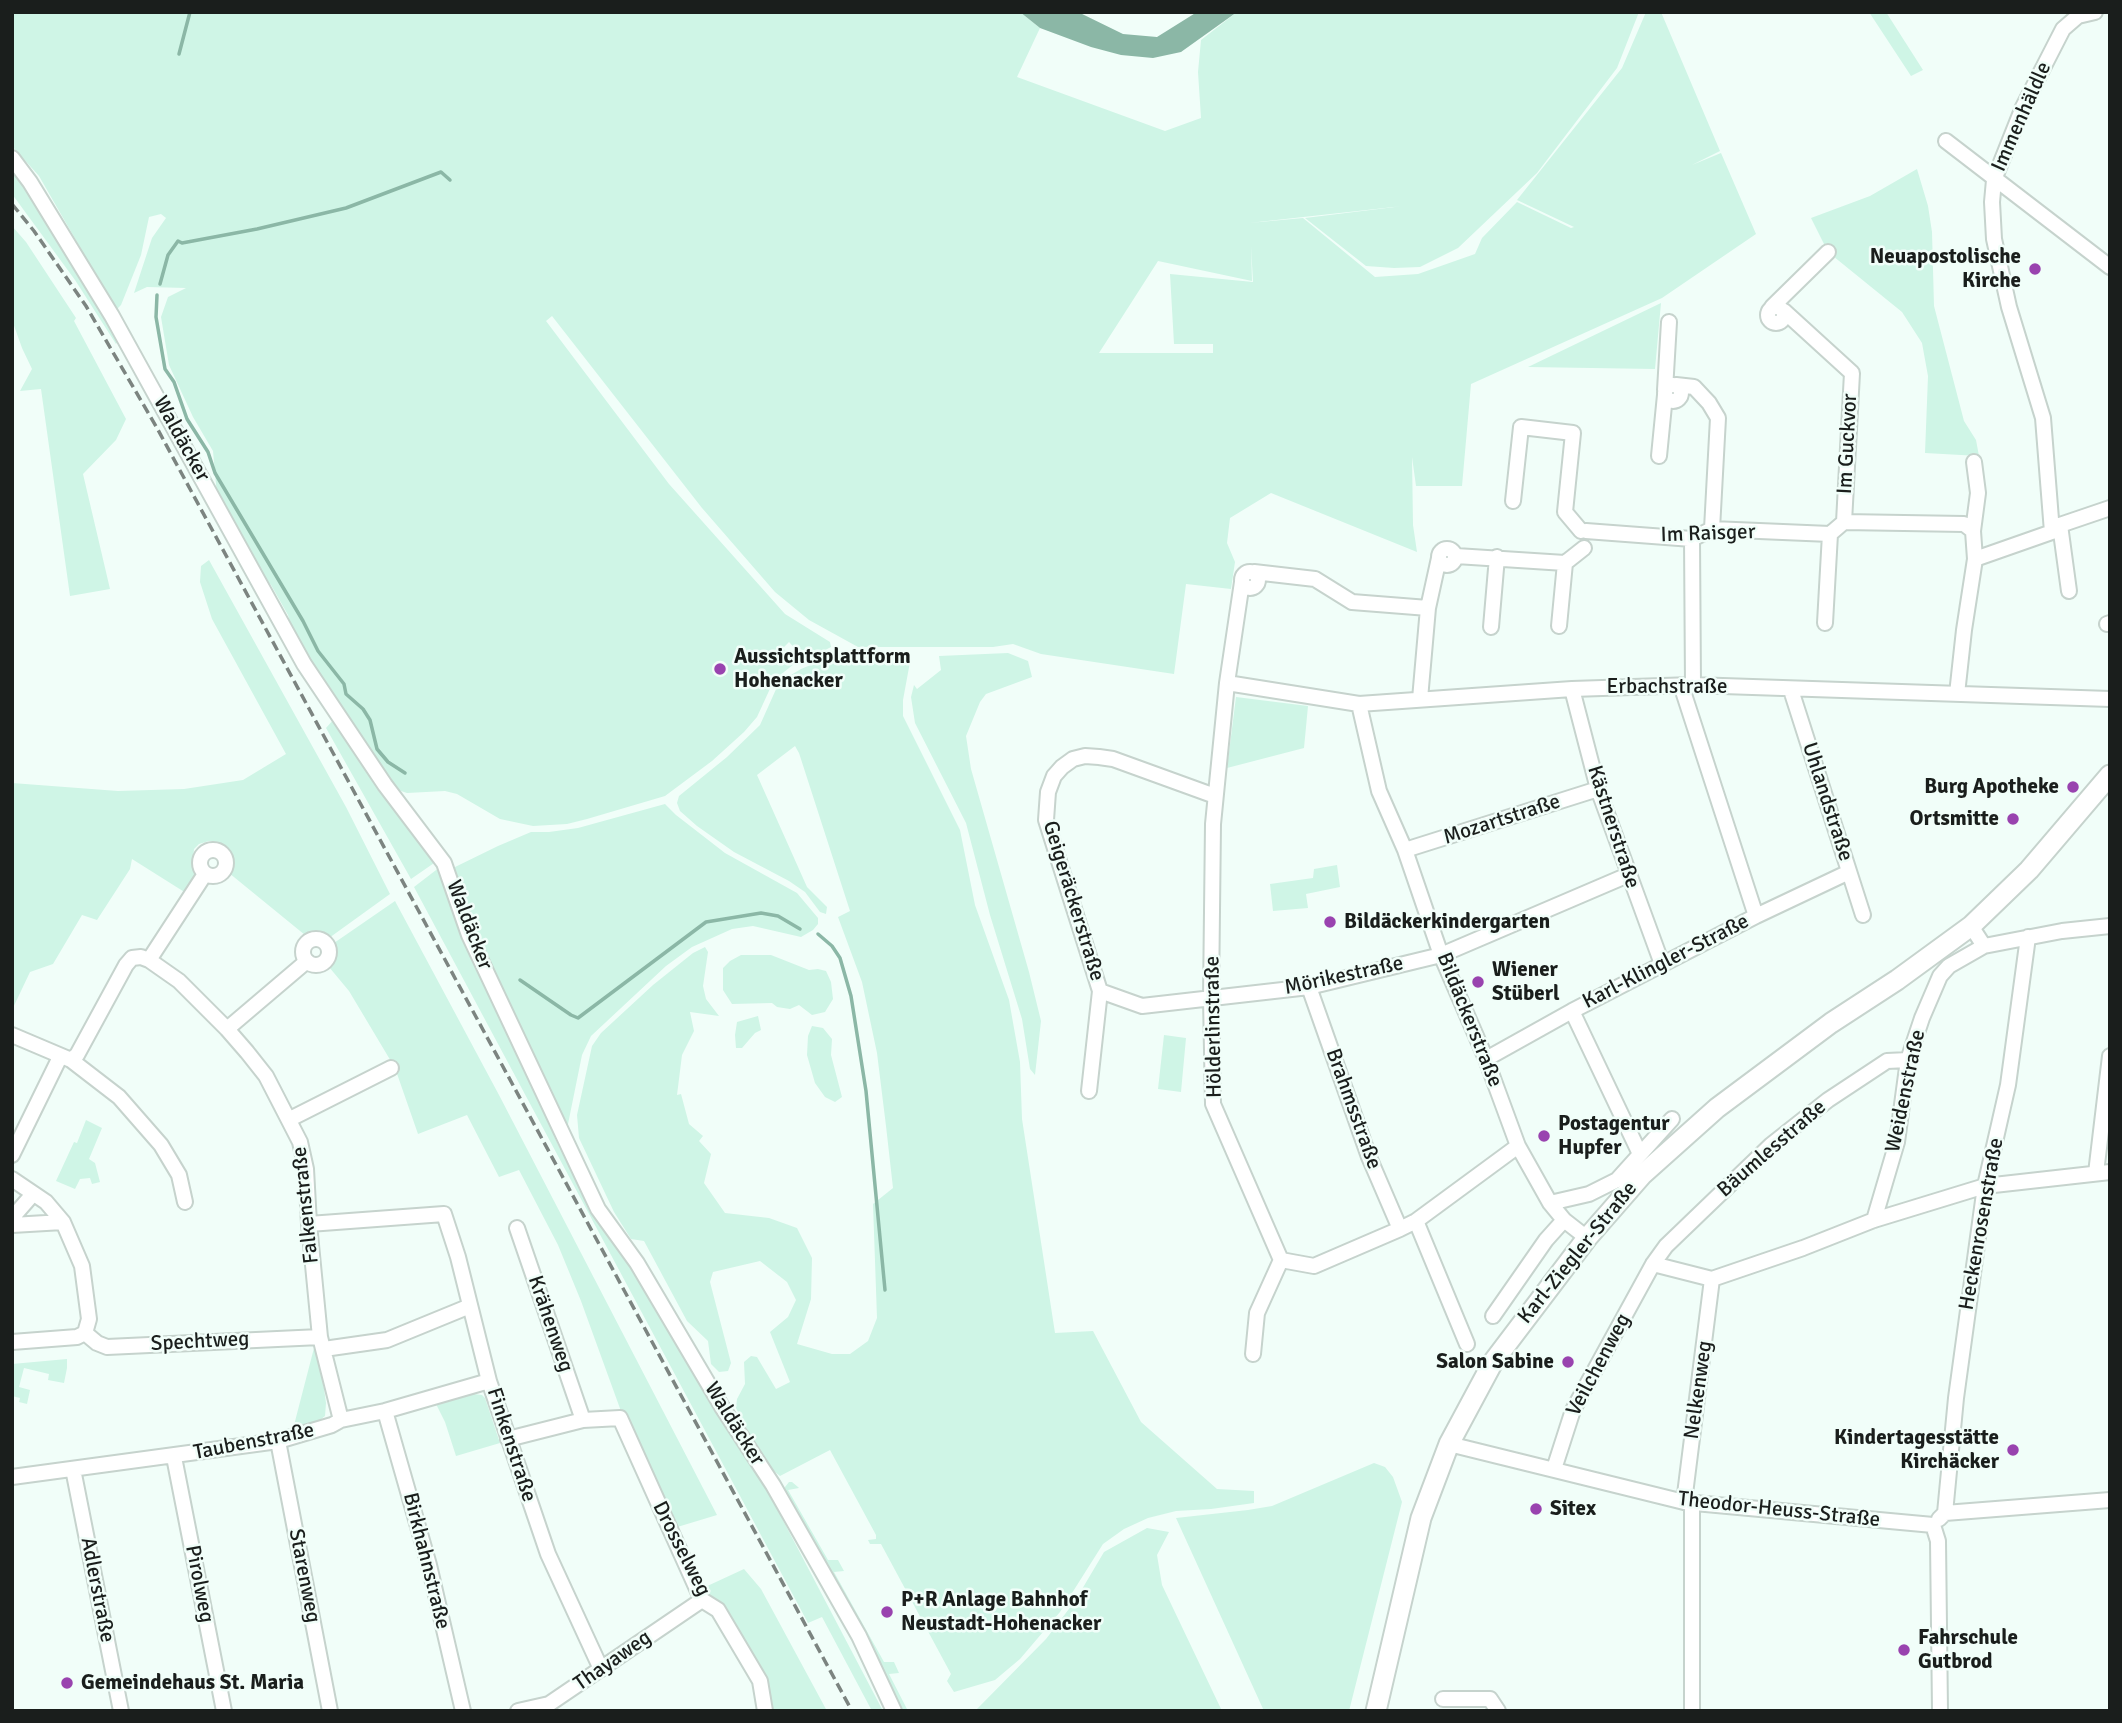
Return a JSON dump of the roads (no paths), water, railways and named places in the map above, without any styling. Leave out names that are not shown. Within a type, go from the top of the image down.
[{"type":"street","name":"Immenhäldle","points":[[2069,592],[2056,528],[2043,418],[2009,307],[1994,239],[1991,210],[1994,180],[2023,107],[2063,29],[2078,16],[2095,12]]},
{"type":"street","points":[[1946,141],[2110,267]]},
{"type":"street","name":"Waldäcker","points":[[12,158],[30,182],[112,316],[304,664],[385,785],[444,863],[469,935],[598,1209],[637,1263],[722,1407],[780,1497],[859,1636],[894,1711]]},
{"type":"street","name":"Im Guckvor","points":[[1828,251],[1778,309],[1852,373],[1844,523]]},
{"type":"street","points":[[1659,456],[1669,390],[1669,322]]},
{"type":"street","points":[[1669,390],[1694,387],[1718,418],[1712,529]]},
{"type":"street","points":[[1420,699],[1428,608],[1442,551],[1446,548],[1454,551],[1456,556],[1564,563],[1584,548],[1574,541],[1577,533],[1584,531],[1565,512],[1573,433],[1521,427],[1513,501]]},
{"type":"street","points":[[1957,694],[1975,559],[1973,531],[1978,493],[1974,462]]},
{"type":"street","points":[[1975,559],[2110,508]]},
{"type":"street","points":[[1825,623],[1830,534],[1844,523],[1964,524],[1973,531]]},
{"type":"street","name":"Im Raisger","points":[[1584,531],[1692,539],[1712,529],[1830,534]]},
{"type":"street","points":[[1692,539],[1687,685],[1756,916]]},
{"type":"street","points":[[1492,627],[1497,557]]},
{"type":"street","points":[[1559,626],[1564,563]]},
{"type":"street","points":[[1227,683],[1248,577],[1315,579],[1352,602],[1428,608]]},
{"type":"street","name":"Erbachstraße","points":[[1227,683],[1359,704],[1572,689],[1687,685],[2110,699]]},
{"type":"street","name":"Hölderlinstraße","points":[[1227,683],[1215,796],[1211,998],[1213,1104],[1280,1260]]},
{"type":"street","name":"Kästnerstraße","points":[[1572,689],[1598,789],[1662,964]]},
{"type":"street","name":"Uhlandstraße","points":[[1791,690],[1863,915]]},
{"type":"street","name":"Bildäckerstraße","points":[[1359,704],[1379,790],[1405,850],[1441,955],[1486,1059],[1518,1146],[1550,1203],[1564,1220],[1587,1238]]},
{"type":"street","name":"Geigeräckerstraße","points":[[1089,1091],[1100,991],[1046,820],[1048,792],[1054,776],[1062,766],[1073,759],[1099,757],[1113,759],[1215,796]]},
{"type":"street","name":"Karl-Ziegler-Straße","points":[[1376,1711],[1421,1518],[1449,1444],[1493,1362],[1587,1238],[1642,1175],[1717,1108],[1811,1037],[1972,926],[2029,870],[2110,775]]},
{"type":"street","name":"Mozartstraße","points":[[1405,850],[1598,789]]},
{"type":"street","name":"Karl-Klingler-Straße","points":[[1486,1059],[1572,1010],[1849,872]]},
{"type":"street","points":[[12,1155],[65,1058],[77,1055],[126,965],[132,958],[149,960],[205,874]]},
{"type":"street","name":"Mörikestraße","points":[[1211,998],[1310,987],[1441,955],[1628,875]]},
{"type":"street","points":[[1972,926],[1984,946]]},
{"type":"street","name":"Weidenstraße","points":[[1874,1220],[1896,1142],[1908,1060],[1940,976],[1949,966],[1984,946],[2110,926]]},
{"type":"street","name":"Heckenrosenstraße","points":[[1945,1513],[1957,1386],[1985,1185],[2008,1085],[2028,937]]},
{"type":"street","name":"Falkenstraße","points":[[149,960],[179,981],[227,1029],[265,1076],[300,1142],[306,1169],[322,1343],[341,1420]]},
{"type":"street","points":[[227,1029],[307,961]]},
{"type":"street","name":"Brahmsstraße","points":[[1310,987],[1354,1119],[1400,1229]]},
{"type":"street","name":"Geigeräckerstraße","points":[[1100,991],[1142,1006],[1211,998]]},
{"type":"street","points":[[1572,1010],[1640,1154]]},
{"type":"street","points":[[12,1035],[65,1058],[119,1097],[161,1145],[178,1175],[185,1202]]},
{"type":"street","points":[[1653,1264],[1712,1279],[1874,1220],[1985,1185],[2103,1172],[2110,1056]]},
{"type":"street","name":"Bäumlesstraße","points":[[1653,1264],[1666,1246],[1770,1145],[1828,1100],[1886,1061],[1908,1060]]},
{"type":"street","points":[[290,1119],[391,1068]]},
{"type":"street","name":"Karl-Ziegler-Straße","points":[[1550,1203],[1589,1194],[1616,1180],[1672,1119]]},
{"type":"street","points":[[1253,1354],[1257,1312],[1280,1260],[1314,1266],[1400,1229],[1416,1221],[1518,1146]]},
{"type":"street","points":[[12,1180],[46,1202],[63,1222],[78,1254],[85,1281],[89,1319],[85,1333],[77,1337],[12,1342]]},
{"type":"street","points":[[12,1218],[33,1194]]},
{"type":"street","name":"Finkenstraße","points":[[309,1224],[444,1214],[489,1381],[508,1439],[548,1554],[601,1668]]},
{"type":"street","name":"Karl-Ziegler-Straße","points":[[1493,1316],[1546,1240],[1564,1220]]},
{"type":"street","points":[[1416,1221],[1467,1344]]},
{"type":"street","points":[[12,1225],[63,1222]]},
{"type":"street","name":"Krähenweg","points":[[517,1227],[583,1420]]},
{"type":"street","name":"Veilchenweg","points":[[1554,1469],[1573,1410],[1653,1264]]},
{"type":"street","name":"Nelkenweg","points":[[1692,1711],[1688,1502],[1712,1279]]},
{"type":"street","name":"Spechtweg","points":[[85,1333],[107,1347],[322,1343],[387,1339],[470,1306]]},
{"type":"street","name":"Taubenstraße","points":[[12,1477],[278,1441],[341,1420],[385,1411],[489,1381]]},
{"type":"street","name":"Birkhahnstraße","points":[[385,1411],[429,1565],[463,1711]]},
{"type":"street","name":"Drosselweg","points":[[583,1420],[620,1418],[702,1600],[718,1610],[760,1681],[765,1711]]},
{"type":"street","points":[[508,1439],[583,1420]]},
{"type":"street","name":"Starenweg","points":[[278,1441],[330,1711]]},
{"type":"street","name":"Theodor-Heuss-Straße","points":[[1449,1444],[1688,1502],[1933,1525]]},
{"type":"street","name":"Pirolweg","points":[[174,1457],[224,1711]]},
{"type":"street","name":"Adlerstraße","points":[[73,1469],[121,1711]]},
{"type":"street","points":[[1940,1711],[1938,1541],[1933,1525],[1945,1513],[2110,1500]]},
{"type":"street","name":"Thayaweg","points":[[519,1711],[549,1704],[702,1600]]},
{"type":"street","points":[[1443,1699],[1490,1699],[1498,1711]]},
{"type":"waterway","points":[[179,54],[190,12]]},
{"type":"waterway","points":[[160,284],[168,255],[178,241],[182,243],[257,229],[346,208],[441,172],[450,180]]},
{"type":"waterway","points":[[157,295],[156,317],[165,369],[174,382],[187,419],[208,452],[215,473],[318,651],[344,684],[346,694],[363,709],[370,720],[377,749],[388,762],[405,773]]},
{"type":"waterway","points":[[520,980],[578,1018],[706,922],[761,913],[778,916],[800,929]]},
{"type":"waterway","points":[[818,934],[832,946],[840,958],[851,996],[866,1091],[885,1290]]},
{"type":"railway","points":[[12,204],[86,306],[157,428],[852,1711]]},
{"type":"place","name":"Neuapostolische Kirche","points":[[2035,269]]},
{"type":"place","name":"Aussichtsplattform Hohenacker","points":[[720,669]]},
{"type":"place","name":"Burg Apotheke","points":[[2073,787]]},
{"type":"place","name":"Ortsmitte","points":[[2013,819]]},
{"type":"place","name":"Bildäckerkindergarten","points":[[1330,922]]},
{"type":"place","name":"Wiener Stüberl","points":[[1478,982]]},
{"type":"place","name":"Postagentur Hupfer","points":[[1544,1136]]},
{"type":"place","name":"Salon Sabine","points":[[1568,1362]]},
{"type":"place","name":"Kindertagesstätte Kirchäcker","points":[[2013,1450]]},
{"type":"place","name":"Sitex","points":[[1536,1509]]},
{"type":"place","name":"P+R Anlage Bahnhof Neustadt-Hohenacker","points":[[887,1612]]},
{"type":"place","name":"Fahrschule Gutbrod","points":[[1904,1650]]},
{"type":"place","name":"Gemeindehaus St. Maria","points":[[67,1683]]}]
